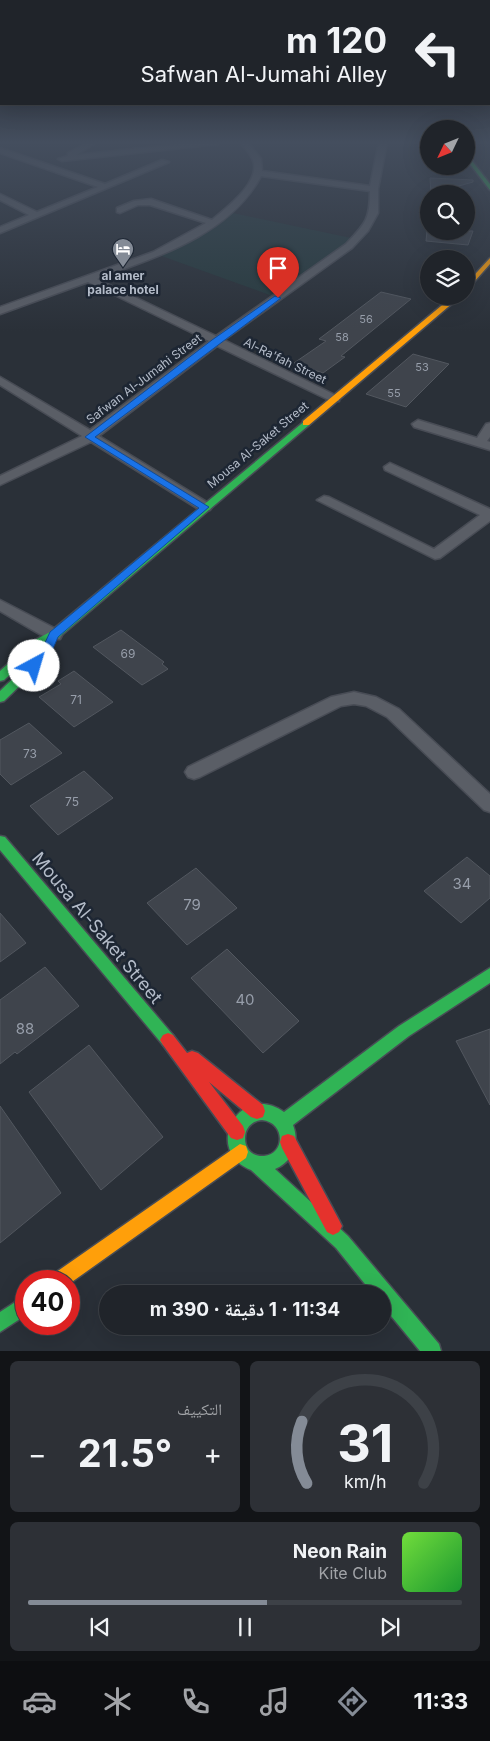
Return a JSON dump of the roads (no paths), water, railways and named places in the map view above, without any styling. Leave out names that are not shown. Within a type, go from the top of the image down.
[{"type":"street","points":[[15,205],[37,215]]},
{"type":"street","points":[[0,230],[62,205]]},
{"type":"street","points":[[120,210],[132,205]]},
{"type":"street","points":[[160,205],[213,223]]},
{"type":"street","points":[[0,312],[156,254],[213,223],[235,205]]},
{"type":"street","name":"Safwan Al-Jumahi Street","points":[[0,481],[65,451],[90,437],[215,342],[349,246],[372,219],[376,205]]},
{"type":"street","points":[[475,278],[490,260]]},
{"type":"street","name":"Al-Ra'fah Street","points":[[90,279],[215,342],[335,399]]},
{"type":"street","name":"Mousa Al-Saket Street","points":[[0,677],[37,644],[54,635],[447,305]]},
{"type":"street","points":[[3,385],[205,507]]},
{"type":"street","points":[[418,424],[485,444],[490,427]]},
{"type":"street","points":[[324,500],[435,555],[490,514],[390,467]]},
{"type":"street","points":[[0,604],[54,635]]},
{"type":"street","name":"Mousa Al-Saket Street","points":[[0,698],[41,657],[54,635]]},
{"type":"street","points":[[194,772],[337,701],[354,698],[370,700],[392,714],[490,805]]},
{"type":"street","name":"Mousa Al-Saket Street","points":[[0,841],[166,1037],[237,1132]]},
{"type":"street","points":[[284,1122],[404,1031],[490,975]]},
{"type":"street","name":"Mousa Al-Saket Street","points":[[166,1037],[256,1111]]},
{"type":"street","points":[[258,1164],[268,1164],[277,1159],[285,1152],[288,1142],[288,1132],[284,1122],[276,1115],[266,1111],[256,1111],[240,1122],[236,1142],[240,1152],[248,1160],[258,1164],[342,1242],[432,1351]]},
{"type":"street","points":[[288,1142],[342,1242]]},
{"type":"street","points":[[74,1270],[240,1152]]},
{"type":"street","points":[[0,1323],[15,1312]]},
{"type":"place","name":"al amer palace hotel","points":[[123,268]]}]
